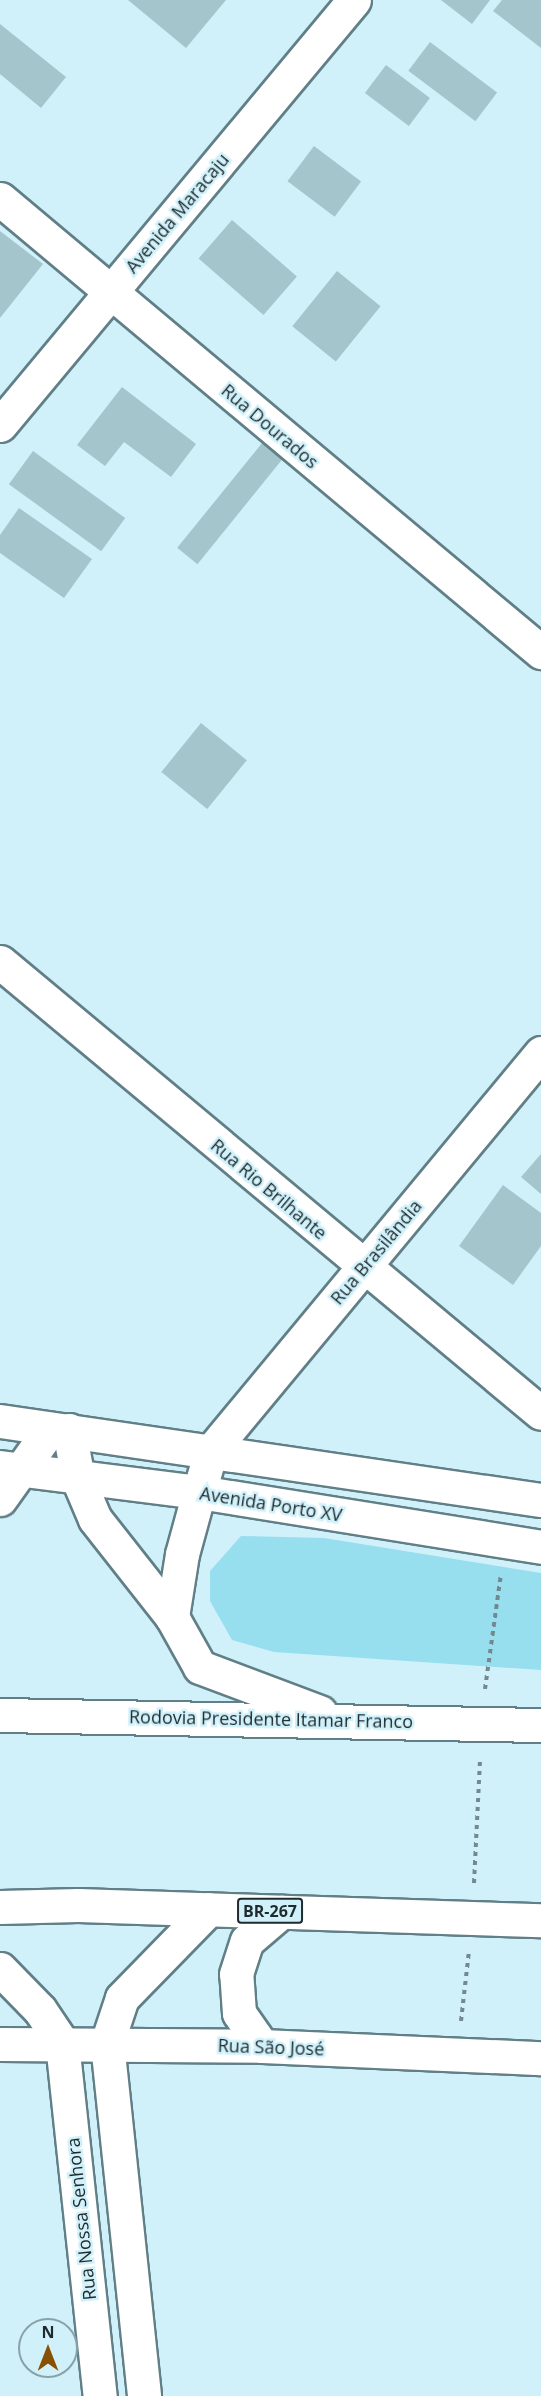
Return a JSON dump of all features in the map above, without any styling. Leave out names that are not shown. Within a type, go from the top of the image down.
[{"type":"main road","name":"Avenida Maracaju","points":[[0,425],[354,0]]},
{"type":"main road","name":"Rua Dourados","points":[[0,199],[541,652]]},
{"type":"main road","name":"Rua Rio Brilhante","points":[[0,962],[363,1268],[541,1413]]},
{"type":"main road","name":"Rua Brasilândia","points":[[211,1451],[541,1053]]},
{"type":"main road","points":[[0,1421],[541,1500]]},
{"type":"main road","points":[[0,1499],[11,1468],[59,1429]]},
{"type":"main road","points":[[59,1429],[95,1519],[172,1617],[200,1667],[345,1721]]},
{"type":"main road","points":[[172,1617],[182,1554],[211,1451]]},
{"type":"main road","name":"Avenida Porto XV","points":[[11,1468],[78,1479],[199,1492],[541,1547]]},
{"type":"main road","name":"Rodovia Presidente Itamar Franco","points":[[0,1715],[482,1722],[541,1725]]},
{"type":"main road","name":"BR-267","points":[[0,1907],[209,1909],[541,1920]]},
{"type":"main road","points":[[144,2396],[107,2043],[122,1998],[209,1909]]},
{"type":"main road","points":[[262,2046],[239,2013],[236,1974],[247,1941],[281,1912]]},
{"type":"main road","points":[[0,1969],[40,2010],[62,2043]]},
{"type":"main road","name":"Rua Nossa Senhora","points":[[62,2043],[100,2396]]},
{"type":"main road","name":"Rua São José","points":[[0,2044],[107,2043],[262,2046],[541,2058]]},
{"type":"main road","points":[[87,2273],[131,2268]]},
{"type":"path","points":[[458,2054],[473,1918],[482,1722],[502,1568],[501,1541]]},
{"type":"shaded area","points":[[241,1536],[324,1538],[541,1573],[541,1670],[274,1652],[232,1640],[210,1601],[210,1571]]},
{"type":"building","points":[[128,0],[226,0],[186,48]]},
{"type":"building","points":[[441,0],[490,0],[472,24]]},
{"type":"building","points":[[502,0],[541,0],[541,48],[493,11]]},
{"type":"building","points":[[0,24],[66,77],[41,108],[0,74]]},
{"type":"building","points":[[430,42],[497,93],[475,121],[408,71]]},
{"type":"building","points":[[386,65],[430,98],[409,126],[365,93]]},
{"type":"building","points":[[314,146],[361,182],[335,217],[288,181]]},
{"type":"building","points":[[232,220],[297,276],[263,315],[199,258]]},
{"type":"building","points":[[0,231],[43,264],[0,318]]},
{"type":"building","points":[[337,271],[381,306],[336,361],[292,326]]},
{"type":"building","points":[[122,387],[196,444],[171,477],[124,442],[105,466],[77,445]]},
{"type":"building","points":[[271,432],[291,448],[197,564],[177,548]]},
{"type":"building","points":[[33,451],[125,518],[101,551],[9,484]]},
{"type":"building","points":[[19,508],[92,559],[64,598],[0,553],[0,535]]},
{"type":"building","points":[[201,723],[247,760],[207,809],[161,772]]},
{"type":"building","points":[[541,1154],[541,1194],[521,1177]]},
{"type":"building","points":[[503,1185],[541,1213],[541,1246],[513,1285],[459,1246]]}]
